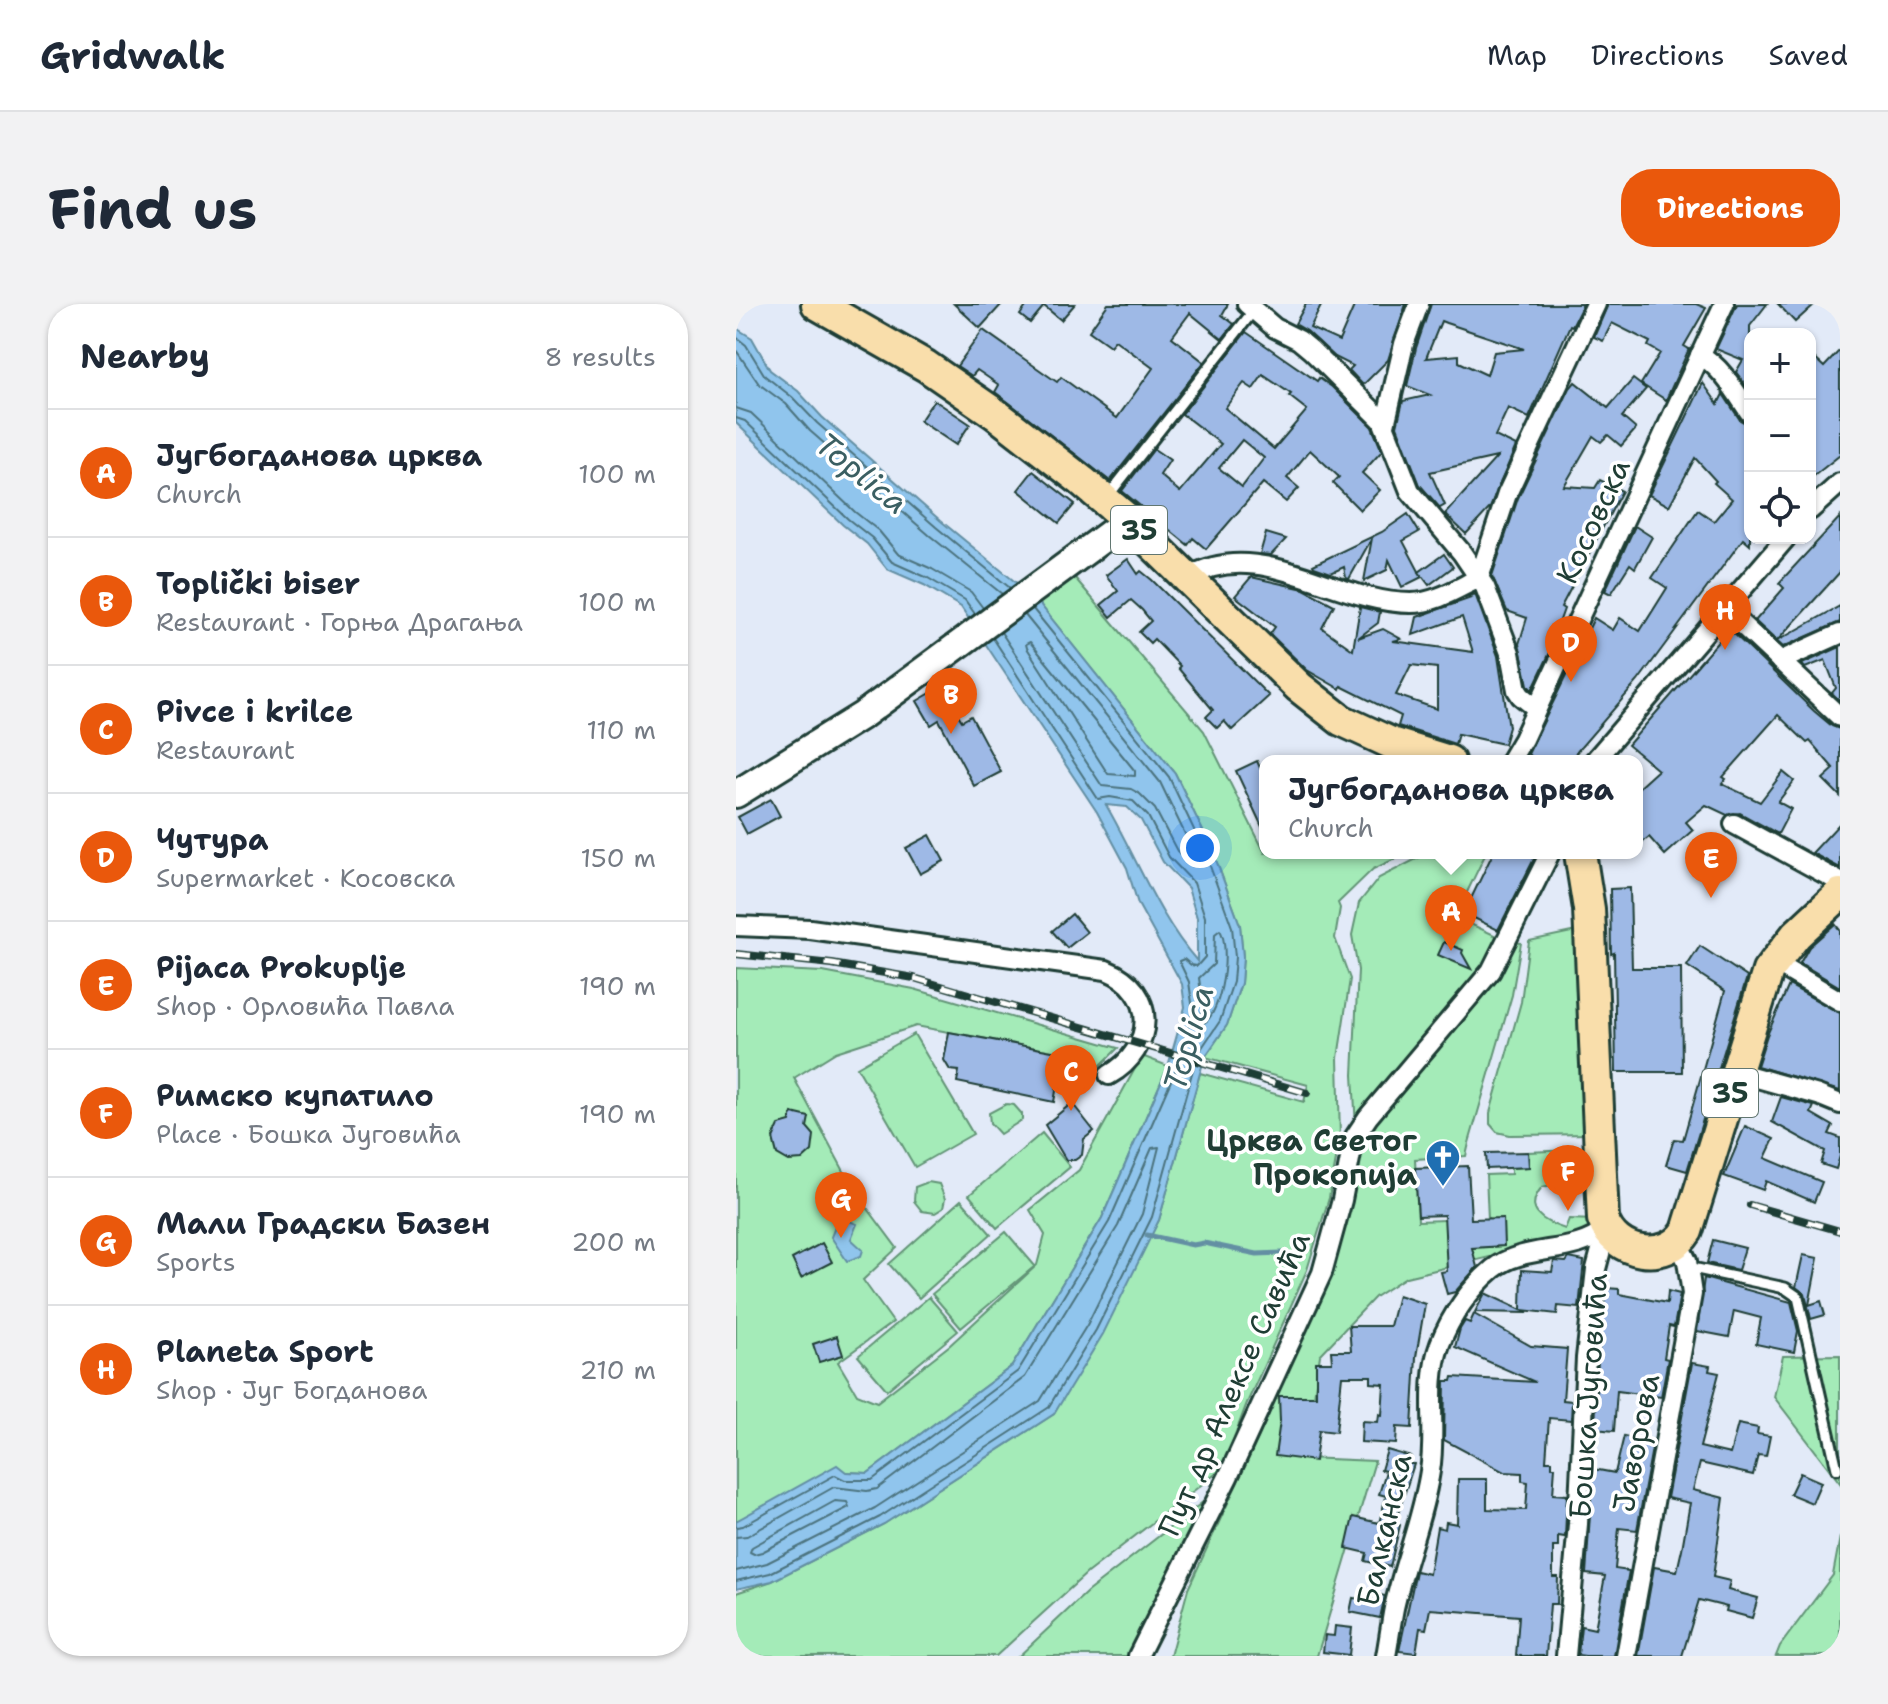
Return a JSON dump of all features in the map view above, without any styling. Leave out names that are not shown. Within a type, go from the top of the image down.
[{"type":"main road","name":"35","points":[[817,304],[937,373],[1038,446],[1128,520],[1299,687],[1341,720],[1391,743],[1430,755]]},
{"type":"main road","name":"Бошка Југовића","points":[[1581,859],[1589,909],[1602,1213],[1608,1232]]},
{"type":"main road","name":"35","points":[[1683,1255],[1759,995],[1774,962],[1796,935],[1840,894]]},
{"type":"main road","points":[[1608,1232],[1623,1245],[1641,1251],[1662,1250],[1683,1255]]},
{"type":"street","points":[[1385,425],[1404,344],[1419,304]]},
{"type":"street","points":[[1187,578],[1222,564],[1261,564],[1364,596],[1412,603],[1446,594],[1479,578],[1511,485],[1596,304]]},
{"type":"street","name":"Косовска","points":[[1514,755],[1724,304]]},
{"type":"street","points":[[1251,307],[1275,328],[1311,350],[1363,398],[1385,425],[1410,491],[1479,578],[1491,598],[1507,644],[1517,690],[1536,708]]},
{"type":"street","points":[[1700,355],[1707,358],[1744,405]]},
{"type":"street","points":[[1816,505],[1840,483]]},
{"type":"street","points":[[736,794],[863,715],[1128,520]]},
{"type":"street","points":[[1599,755],[1781,544]]},
{"type":"street","points":[[1738,621],[1840,717]]},
{"type":"street","points":[[1780,661],[1840,634]]},
{"type":"street","points":[[1734,824],[1840,882]]},
{"type":"street","name":"Пут др Алексе Савића","points":[[1138,1656],[1228,1477],[1322,1273],[1342,1200],[1354,1138],[1368,1117],[1491,971],[1547,859]]},
{"type":"street","points":[[736,926],[810,929],[1106,970],[1134,989],[1141,1001],[1144,1022],[1135,1054],[1124,1066],[1109,1075]]},
{"type":"street","points":[[1774,962],[1840,1001]]},
{"type":"street","points":[[1736,1072],[1840,1104]]},
{"type":"street","name":"Балканска","points":[[1386,1656],[1394,1607],[1431,1471],[1434,1374],[1444,1335],[1476,1287],[1500,1263],[1584,1243],[1608,1232]]},
{"type":"street","name":"Бошка Југовића","points":[[1566,1656],[1578,1524],[1586,1358],[1596,1269],[1608,1232]]},
{"type":"street","name":"Јаворова","points":[[1626,1656],[1689,1317],[1692,1294],[1683,1255]]},
{"type":"lane","points":[[1105,500],[1251,307]]},
{"type":"lane","points":[[1683,1255],[1785,1288],[1798,1297],[1837,1469]]},
{"type":"green space","points":[[1070,572],[1204,731],[1259,841],[1259,859],[1395,859],[1373,869],[1338,903],[1340,908],[1335,938],[1350,979],[1338,1058],[1340,1138],[1329,1198],[1307,1270],[1247,1403],[1222,1469],[1087,1573],[996,1656],[736,1656],[736,1593],[772,1581],[884,1524],[1054,1414],[1159,1220],[1200,1073],[1304,1102],[1308,1085],[1205,1057],[1227,1025],[1241,983],[1243,957],[1240,925],[1213,852],[1175,773],[1035,598]]},
{"type":"green space","points":[[1416,859],[1483,859],[1455,917],[1503,939],[1498,950],[1356,1127],[1353,1075],[1358,970],[1352,935],[1359,903],[1379,878]]},
{"type":"green space","points":[[1581,930],[1594,1134],[1510,1135],[1497,1132],[1490,1124],[1490,1113],[1521,1002],[1529,941]]},
{"type":"green space","points":[[1511,942],[1521,943],[1512,995],[1466,1156],[1415,1159],[1418,1221],[1473,1219],[1445,1227],[1446,1249],[1503,1246],[1503,1219],[1488,1219],[1486,1175],[1511,1174],[1511,1168],[1529,1167],[1528,1152],[1594,1149],[1594,1176],[1574,1177],[1569,1190],[1552,1185],[1542,1187],[1534,1203],[1538,1214],[1550,1223],[1565,1229],[1569,1219],[1595,1220],[1595,1232],[1406,1277],[1375,1297],[1320,1355],[1305,1458],[1375,1461],[1317,1656],[1170,1656],[1188,1589],[1331,1272],[1365,1138]]},
{"type":"green space","points":[[736,968],[823,972],[914,989],[1118,1048],[1100,1066],[1063,1053],[916,1026],[836,1052],[794,1078],[854,1190],[897,1248],[863,1280],[893,1322],[838,1362],[857,1394],[877,1402],[950,1345],[1037,1265],[1045,1235],[1030,1210],[1079,1170],[1142,1056],[1168,1066],[1102,1218],[1012,1366],[868,1473],[846,1472],[736,1521]]},
{"type":"green space","points":[[914,1034],[973,1134],[915,1167],[857,1067]]},
{"type":"green space","points":[[1006,1104],[1014,1105],[1022,1114],[1022,1120],[1000,1134],[990,1123],[989,1113]]},
{"type":"green space","points":[[1042,1133],[1070,1167],[997,1228],[969,1195]]},
{"type":"green space","points":[[928,1182],[939,1184],[945,1199],[943,1208],[935,1213],[922,1211],[914,1201],[915,1187]]},
{"type":"green space","points":[[961,1200],[991,1234],[919,1298],[889,1264]]},
{"type":"green space","points":[[1006,1232],[1035,1266],[961,1328],[932,1294]]},
{"type":"green space","points":[[929,1297],[958,1331],[887,1390],[858,1356]]},
{"type":"green space","points":[[1840,1355],[1840,1483],[1774,1397],[1783,1356]]},
{"type":"green space","points":[[1217,1491],[1132,1656],[1019,1656],[1087,1592]]},
{"type":"green space","points":[[1840,1537],[1840,1656],[1776,1656],[1780,1646],[1833,1575]]},
{"type":"water","name":"Toplica","points":[[736,328],[752,338],[770,370],[798,391],[822,417],[1035,598],[1175,773],[1213,852],[1240,925],[1243,957],[1241,983],[1227,1025],[1205,1057],[1159,1220],[1103,1334],[1054,1414],[884,1524],[772,1581],[736,1589],[736,1521],[837,1465],[846,1472],[868,1473],[1012,1366],[1102,1218],[1168,1066],[1185,1007],[1182,984],[1138,904],[1127,868],[1097,812],[961,607],[924,585],[887,569],[867,544],[736,423]],"holes":[[[1106,805],[1127,807],[1141,820],[1163,862],[1188,888],[1197,918],[1197,961],[1170,925]]]},
{"type":"water","points":[[839,1217],[857,1224],[851,1239],[863,1250],[861,1256],[847,1261],[831,1237]]},
{"type":"building","points":[[954,304],[1002,304],[980,328]]},
{"type":"building","points":[[1028,304],[1075,304],[1061,320],[1044,306],[1030,323],[1020,315]]},
{"type":"building","points":[[1108,304],[1228,304],[1222,315],[1234,324],[1222,339],[1190,313],[1172,337],[1204,362],[1110,481],[995,392],[999,385],[977,370],[972,376],[957,366],[983,330],[1057,382],[1061,377],[1117,418],[1153,368],[1115,340],[1110,346],[1089,331]]},
{"type":"building","points":[[1306,304],[1322,304],[1310,328],[1339,341],[1355,304],[1406,304],[1388,360],[1363,385],[1349,370],[1353,366],[1335,357],[1295,324]]},
{"type":"building","points":[[1431,304],[1583,304],[1570,325],[1529,418],[1508,408],[1495,436],[1516,446],[1490,508],[1466,534],[1445,514],[1497,457],[1430,472],[1445,505],[1440,508],[1420,485],[1397,426],[1403,401],[1430,395],[1407,386]],"holes":[[[1441,321],[1524,349],[1494,352],[1487,375],[1459,362],[1459,355],[1426,358]]]},
{"type":"building","points":[[1608,304],[1696,304],[1706,308],[1684,346],[1689,349],[1666,400],[1641,384],[1660,353],[1648,346],[1650,342],[1612,323],[1603,341],[1594,337]]},
{"type":"building","points":[[1737,304],[1767,304],[1750,328],[1744,328],[1744,383],[1736,372],[1743,360],[1716,349]]},
{"type":"building","points":[[1778,304],[1815,304],[1795,322]]},
{"type":"building","points":[[1246,332],[1317,381],[1319,378],[1332,387],[1372,427],[1382,451],[1362,473],[1380,490],[1360,510],[1333,483],[1339,477],[1310,450],[1287,478],[1299,488],[1286,502],[1263,483],[1206,549],[1193,538],[1188,545],[1122,491],[1154,449],[1170,460],[1160,475],[1180,492],[1221,444],[1182,414]],"holes":[[[1263,375],[1291,394],[1289,396],[1307,410],[1274,449],[1225,408],[1244,383],[1253,389]],[[1242,440],[1264,458],[1242,487],[1219,468]]]},
{"type":"building","points":[[1840,350],[1840,455],[1816,474],[1816,360],[1824,367]]},
{"type":"building","points":[[1633,379],[1646,389],[1622,417],[1636,429],[1621,446],[1608,435],[1601,442],[1593,436],[1564,486],[1595,488],[1600,480],[1622,491],[1561,607],[1564,609],[1554,637],[1557,638],[1532,690],[1528,685],[1519,644],[1527,618],[1507,611],[1492,576],[1518,498],[1570,388],[1575,382],[1608,408]]},
{"type":"building","points":[[1703,383],[1718,404],[1723,394],[1744,422],[1744,540],[1638,681],[1574,755],[1529,755],[1594,618],[1613,630],[1620,618],[1640,631],[1667,588],[1652,578],[1698,510],[1714,521],[1732,499],[1714,483],[1716,481],[1695,458],[1669,506],[1649,495]]},
{"type":"building","points":[[934,400],[970,424],[956,445],[920,421]]},
{"type":"building","points":[[1033,471],[1075,504],[1059,523],[1018,490]]},
{"type":"building","points":[[1408,514],[1419,532],[1403,541],[1422,577],[1402,587],[1389,560],[1387,570],[1364,581],[1372,538],[1349,579],[1344,567],[1331,573],[1314,567],[1382,532]]},
{"type":"building","points":[[1840,517],[1840,572],[1777,641],[1840,606],[1840,622],[1783,647],[1755,621],[1784,588],[1779,583]]},
{"type":"building","points":[[1635,526],[1652,537],[1635,568],[1630,564],[1611,594],[1605,591]]},
{"type":"building","points":[[1266,533],[1286,539],[1271,555],[1260,554]]},
{"type":"building","points":[[1444,554],[1453,567],[1429,585],[1419,572]]},
{"type":"building","points":[[1128,559],[1138,574],[1141,571],[1152,580],[1269,696],[1232,730],[1224,721],[1217,728],[1206,717],[1213,710],[1178,668],[1180,666],[1154,639],[1150,643],[1139,632],[1151,621],[1142,610],[1131,600],[1111,617],[1101,605],[1118,591],[1106,575]]},
{"type":"building","points":[[1251,577],[1304,589],[1334,605],[1322,628],[1353,650],[1360,607],[1380,612],[1378,623],[1358,638],[1383,629],[1401,639],[1393,641],[1473,652],[1462,617],[1413,635],[1417,617],[1475,594],[1498,656],[1509,727],[1504,744],[1458,734],[1455,744],[1398,726],[1401,716],[1341,686],[1340,689],[1307,670],[1270,634],[1275,627],[1235,596]],"holes":[[[1411,665],[1437,668],[1437,709],[1396,695]]]},
{"type":"building","points":[[1729,629],[1814,711],[1840,729],[1840,796],[1823,779],[1834,769],[1810,741],[1807,743],[1778,715],[1723,777],[1726,779],[1722,784],[1760,802],[1783,772],[1794,781],[1778,802],[1791,809],[1778,834],[1740,813],[1727,815],[1706,805],[1686,822],[1693,830],[1665,855],[1649,837],[1643,842],[1643,784],[1658,770],[1628,745]]},
{"type":"building","points":[[1840,647],[1840,701],[1832,693],[1836,688],[1825,660],[1805,668],[1802,664]]},
{"type":"building","points":[[941,687],[962,721],[971,716],[1001,772],[974,786],[939,720],[931,725],[917,701]]},
{"type":"building","points":[[1257,761],[1259,820],[1236,771]]},
{"type":"building","points":[[771,799],[780,816],[747,834],[738,817]]},
{"type":"building","points":[[1840,823],[1840,868],[1812,853]]},
{"type":"building","points":[[930,835],[944,861],[920,874],[906,848]]},
{"type":"building","points":[[1490,859],[1534,859],[1498,930],[1464,913]]},
{"type":"building","points":[[1630,888],[1632,968],[1681,968],[1682,1072],[1616,1072],[1610,889]]},
{"type":"building","points":[[1072,914],[1087,932],[1067,948],[1052,931]]},
{"type":"building","points":[[1835,924],[1840,930],[1840,987],[1800,963],[1809,947]]},
{"type":"building","points":[[1444,942],[1463,950],[1471,969],[1438,955]]},
{"type":"building","points":[[1700,946],[1747,977],[1687,1171],[1666,1165],[1674,1139],[1683,1140],[1725,991],[1687,966]]},
{"type":"building","points":[[1789,985],[1840,1013],[1840,1091],[1757,1066]]},
{"type":"building","points":[[949,1032],[1063,1053],[1054,1102],[957,1082],[959,1071],[950,1070],[944,1060]]},
{"type":"building","points":[[1781,1097],[1814,1106],[1811,1113],[1833,1126],[1829,1134],[1840,1138],[1836,1169],[1821,1164],[1825,1151],[1772,1122]]},
{"type":"building","points":[[1072,1103],[1094,1131],[1084,1139],[1082,1155],[1075,1160],[1066,1160],[1045,1125]]},
{"type":"building","points":[[792,1113],[809,1117],[807,1127],[814,1135],[812,1151],[802,1160],[789,1161],[777,1154],[773,1138],[779,1125],[790,1122]]},
{"type":"building","points":[[1745,1126],[1774,1139],[1765,1158],[1822,1182],[1814,1202],[1766,1181],[1763,1190],[1724,1176]]},
{"type":"building","points":[[1528,1152],[1529,1167],[1487,1169],[1486,1153]]},
{"type":"building","points":[[1468,1166],[1471,1219],[1503,1218],[1504,1246],[1472,1248],[1477,1267],[1455,1292],[1447,1294],[1441,1272],[1447,1271],[1444,1215],[1418,1216],[1415,1168]]},
{"type":"building","points":[[1713,1240],[1745,1248],[1738,1270],[1707,1263]]},
{"type":"building","points":[[822,1243],[832,1262],[801,1278],[792,1259]]},
{"type":"building","points":[[1803,1255],[1818,1258],[1809,1305],[1821,1301],[1825,1315],[1811,1319],[1805,1294],[1796,1287]]},
{"type":"building","points":[[1569,1258],[1584,1261],[1579,1308],[1558,1306],[1557,1314],[1522,1310],[1528,1313],[1475,1312],[1485,1293],[1521,1310],[1522,1270],[1552,1272],[1554,1261],[1566,1262]]},
{"type":"building","points":[[1704,1278],[1791,1302],[1798,1331],[1794,1352],[1756,1344],[1761,1318],[1734,1311],[1729,1337],[1697,1331]]},
{"type":"building","points":[[1606,1288],[1619,1289],[1619,1294],[1667,1303],[1668,1291],[1680,1294],[1674,1327],[1669,1326],[1664,1358],[1668,1359],[1661,1397],[1617,1391],[1614,1431],[1595,1429],[1598,1359]]},
{"type":"building","points":[[1398,1295],[1425,1304],[1416,1357],[1412,1428],[1397,1427],[1396,1444],[1361,1442],[1362,1421],[1378,1422],[1379,1414],[1382,1415],[1384,1384],[1371,1383],[1371,1376],[1342,1376],[1336,1432],[1319,1430],[1315,1461],[1275,1456],[1280,1421],[1279,1396],[1316,1396],[1316,1362],[1332,1362],[1331,1351],[1351,1351],[1349,1326],[1390,1326]]},
{"type":"building","points":[[1474,1314],[1531,1346],[1567,1349],[1563,1400],[1572,1401],[1571,1420],[1549,1418],[1546,1461],[1552,1461],[1552,1467],[1555,1467],[1553,1494],[1567,1495],[1565,1537],[1558,1536],[1558,1547],[1553,1547],[1553,1577],[1558,1577],[1557,1604],[1550,1604],[1546,1656],[1516,1656],[1519,1616],[1430,1609],[1426,1629],[1420,1628],[1416,1653],[1399,1651],[1416,1571],[1429,1574],[1437,1527],[1445,1529],[1446,1522],[1457,1524],[1458,1479],[1487,1479],[1487,1509],[1526,1510],[1528,1482],[1522,1481],[1522,1473],[1504,1472],[1444,1440],[1445,1381],[1452,1381],[1453,1377],[1535,1382],[1455,1347],[1460,1329],[1465,1321],[1470,1323]]},
{"type":"building","points":[[837,1336],[843,1355],[819,1362],[813,1344]]},
{"type":"building","points":[[1692,1363],[1710,1366],[1709,1371],[1719,1373],[1700,1447],[1730,1454],[1738,1424],[1758,1428],[1757,1434],[1770,1436],[1766,1456],[1758,1455],[1753,1475],[1700,1463],[1693,1490],[1724,1498],[1713,1577],[1730,1581],[1728,1590],[1758,1598],[1752,1618],[1699,1600],[1682,1656],[1638,1656],[1654,1567],[1677,1571],[1682,1549],[1690,1503],[1667,1498]]},
{"type":"building","points":[[1624,1436],[1653,1443],[1637,1530],[1619,1528],[1615,1569],[1629,1571],[1614,1656],[1578,1655],[1581,1626],[1595,1629],[1605,1576],[1586,1574],[1593,1469],[1615,1473]]},
{"type":"building","points":[[1387,1450],[1411,1457],[1410,1464],[1414,1464],[1395,1523],[1400,1525],[1390,1567],[1365,1561],[1367,1553],[1346,1548],[1353,1517],[1379,1523],[1386,1496],[1379,1494],[1386,1471],[1381,1470]]},
{"type":"building","points":[[1800,1473],[1821,1482],[1812,1503],[1790,1494]]},
{"type":"building","points":[[1361,1591],[1385,1596],[1380,1618],[1350,1612],[1353,1598],[1359,1599]]},
{"type":"building","points":[[1335,1626],[1352,1628],[1349,1655],[1323,1652],[1325,1635],[1334,1636]]},
{"type":"waterway","points":[[1147,1235],[1257,1254],[1283,1253]]},
{"type":"railway","points":[[736,954],[832,964],[914,978],[1307,1093]]},
{"type":"railway","points":[[1750,1205],[1840,1231]]},
{"type":"place","name":"Planeta Sport","points":[[1725,650]]},
{"type":"place","name":"Чутура","points":[[1571,682]]},
{"type":"place","name":"Toplički biser","points":[[951,734]]},
{"type":"place","name":"Pijaca Prokuplje","points":[[1711,898]]},
{"type":"place","name":"Југбогданова црква","points":[[1451,951]]},
{"type":"place","name":"Pivce i krilce","points":[[1071,1111]]},
{"type":"place","name":"Црква Светог Прокопија","points":[[1443,1188]]},
{"type":"place","name":"Римско купатило","points":[[1568,1211]]},
{"type":"place","name":"Мали Градски Базен","points":[[841,1238]]}]
